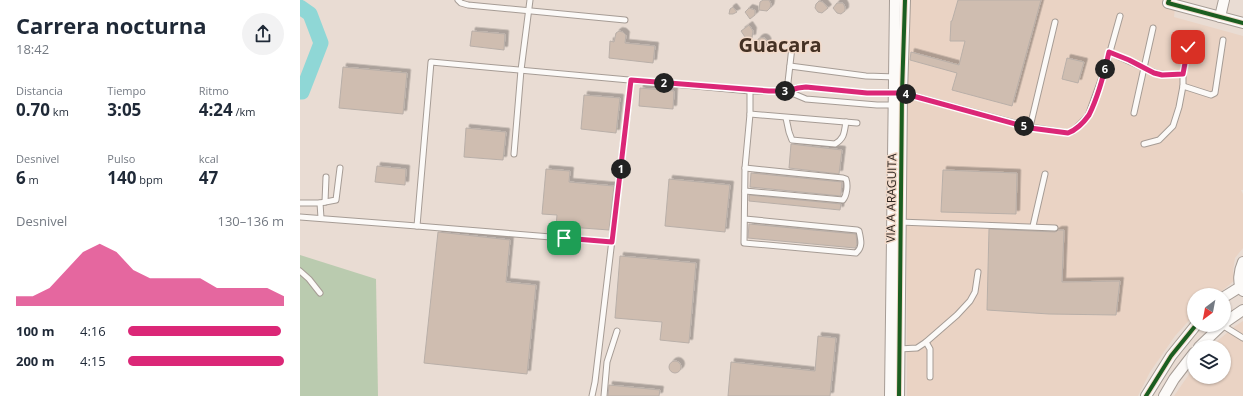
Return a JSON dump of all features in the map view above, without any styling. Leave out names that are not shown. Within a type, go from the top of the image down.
[{"type":"street","name":"VIA A ARAGUITA","points":[[895,0],[898,76],[895,348],[899,396]]},
{"type":"street","name":"VIA A ARAGUITA","points":[[898,76],[905,0]]},
{"type":"street","points":[[1169,0],[1168,4],[1243,23]]},
{"type":"street","points":[[1220,17],[1224,0]]},
{"type":"street","points":[[1231,294],[1242,289],[1239,275],[1243,262]]},
{"type":"street","points":[[1231,318],[1243,310]]},
{"type":"street","points":[[1146,396],[1171,356],[1190,332]]},
{"type":"street","points":[[1206,340],[1215,332]]},
{"type":"street","name":"VIA A ARAGUITA","points":[[890,396],[895,348]]},
{"type":"street","points":[[1164,396],[1174,379],[1187,363]]},
{"type":"lane","points":[[458,0],[461,3],[468,5],[625,20]]},
{"type":"lane","points":[[514,154],[521,70],[530,0]]},
{"type":"lane","points":[[416,226],[431,62],[750,90],[787,91],[806,87],[867,93],[898,93],[1030,128],[1068,133],[1073,131],[1088,116],[1106,66],[1120,16]]},
{"type":"lane","points":[[1030,128],[1054,22]]},
{"type":"lane","points":[[1134,113],[1153,28]]},
{"type":"lane","points":[[1183,86],[1211,95],[1215,92],[1223,40]]},
{"type":"lane","points":[[787,91],[792,47]]},
{"type":"lane","points":[[1144,144],[1159,140],[1172,126],[1179,107],[1188,47]]},
{"type":"lane","points":[[1109,52],[1129,60],[1154,73],[1162,75],[1183,74]]},
{"type":"lane","points":[[790,66],[866,76],[898,76]]},
{"type":"lane","points":[[592,396],[595,382],[631,80]]},
{"type":"lane","points":[[745,219],[857,230],[859,231],[861,243],[860,250],[856,254],[744,244],[745,168],[750,114],[750,90]]},
{"type":"lane","points":[[787,91],[806,99],[871,105],[898,105]]},
{"type":"lane","points":[[750,114],[857,123]]},
{"type":"lane","points":[[786,118],[788,132],[792,140],[835,144],[841,140],[844,134],[846,122]]},
{"type":"lane","points":[[300,203],[336,200],[340,168]]},
{"type":"lane","points":[[745,168],[843,178],[847,181],[845,198],[843,200],[745,191]]},
{"type":"lane","points":[[1033,226],[1045,174]]},
{"type":"lane","points":[[321,218],[326,177]]},
{"type":"lane","points":[[300,216],[612,242]]},
{"type":"lane","points":[[896,222],[1055,228]]},
{"type":"lane","points":[[300,271],[309,279],[320,293]]},
{"type":"lane","points":[[895,348],[917,348],[957,315],[970,301],[975,292],[978,272]]},
{"type":"lane","points":[[1231,330],[1243,338]]},
{"type":"lane","points":[[604,396],[607,362],[616,332]]},
{"type":"lane","points":[[926,342],[930,349],[930,377]]},
{"type":"shaded area","points":[[910,0],[1176,0],[1174,17],[1243,36],[1243,190],[1241,190],[1243,194],[1243,248],[1235,258],[1233,271],[1235,280],[1225,288],[1187,288],[1187,323],[1175,336],[1150,372],[1138,396],[907,396],[906,103]]},
{"type":"shaded area","points":[[1243,321],[1243,396],[1174,396],[1187,377],[1187,384],[1231,384],[1231,340],[1218,340],[1228,332],[1231,332],[1231,330]]},
{"type":"green space","points":[[300,255],[376,279],[378,396],[300,396]]},
{"type":"building","points":[[763,0],[769,0],[771,4],[767,11],[759,10],[760,2]]},
{"type":"building","points":[[958,0],[1041,0],[1012,106],[952,90],[957,73],[910,60],[911,52],[959,65],[965,41],[950,41],[951,21]]},
{"type":"building","points":[[819,1],[823,2],[828,8],[822,13],[818,12],[815,8]]},
{"type":"building","points":[[837,3],[843,3],[845,7],[845,11],[841,14],[837,13],[833,8]]},
{"type":"building","points":[[733,7],[737,12],[729,14],[730,9]]},
{"type":"building","points":[[749,8],[755,10],[755,15],[750,19],[745,12]]},
{"type":"building","points":[[749,25],[753,31],[752,38],[745,37],[741,31]]},
{"type":"building","points":[[472,31],[505,34],[504,50],[470,46]]},
{"type":"building","points":[[619,31],[626,35],[625,43],[655,46],[653,63],[609,58],[610,41],[614,42],[616,33]]},
{"type":"building","points":[[760,38],[764,38],[766,39],[766,47],[760,48],[757,45],[757,41]]},
{"type":"building","points":[[1067,58],[1084,62],[1078,83],[1062,79]]},
{"type":"building","points":[[343,67],[407,73],[403,114],[339,108]]},
{"type":"building","points":[[640,88],[674,91],[673,109],[639,106]]},
{"type":"building","points":[[584,95],[620,98],[616,133],[581,129]]},
{"type":"building","points":[[466,128],[506,132],[503,160],[464,157]]},
{"type":"building","points":[[791,144],[842,150],[839,174],[789,168]]},
{"type":"building","points":[[377,166],[406,169],[405,185],[375,182]]},
{"type":"building","points":[[546,169],[570,171],[569,182],[614,186],[609,230],[556,226],[557,215],[542,214]]},
{"type":"building","points":[[943,170],[1017,173],[1016,214],[941,212]]},
{"type":"building","points":[[751,173],[842,182],[841,196],[750,187]]},
{"type":"building","points":[[669,179],[730,185],[725,232],[665,226]]},
{"type":"building","points":[[749,195],[841,204],[840,210],[749,201]]},
{"type":"building","points":[[749,224],[856,234],[857,245],[855,248],[748,238]]},
{"type":"building","points":[[989,229],[1055,232],[1058,230],[1064,230],[1062,282],[1120,281],[1116,315],[1049,314],[987,310]]},
{"type":"building","points":[[438,232],[510,240],[506,282],[536,285],[527,374],[424,363]]},
{"type":"building","points":[[620,256],[696,263],[689,343],[660,340],[662,322],[615,318]]},
{"type":"building","points":[[818,336],[836,338],[830,396],[728,396],[731,362],[815,371]]},
{"type":"building","points":[[675,361],[679,363],[681,367],[679,371],[675,373],[671,371],[669,367],[671,363]]},
{"type":"building","points":[[609,385],[660,390],[659,396],[608,396]]},
{"type":"waterway","points":[[300,7],[310,14],[321,43],[302,92],[300,92]]},
{"type":"cycle path","points":[[899,396],[902,93],[905,0]]},
{"type":"cycle path","points":[[1169,0],[1168,3],[1243,23]]},
{"type":"cycle path","points":[[1146,396],[1171,356],[1190,332]]},
{"type":"district","name":"Guacara","points":[[780,44]]},
{"type":"route","points":[[564,238],[612,242],[631,80],[769,91],[787,91],[806,87],[867,93],[902,93],[933,100],[1030,128],[1068,133],[1073,131],[1088,116],[1106,66],[1109,52],[1129,60],[1154,73],[1162,75],[1183,74],[1188,47]]}]
